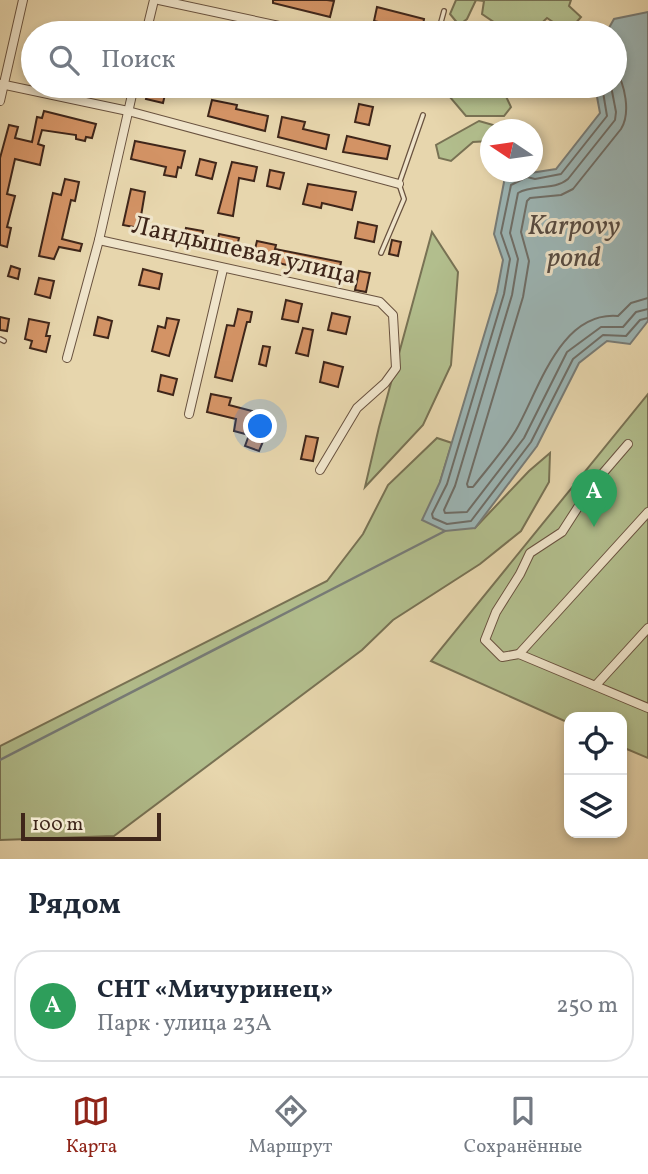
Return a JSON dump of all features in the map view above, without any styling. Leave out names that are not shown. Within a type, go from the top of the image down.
[{"type":"street","points":[[0,101],[23,0]]},
{"type":"street","points":[[149,21],[154,0]]},
{"type":"street","points":[[159,0],[256,21]]},
{"type":"street","points":[[2,84],[21,88]]},
{"type":"street","points":[[67,98],[128,111],[400,184]]},
{"type":"street","points":[[67,358],[99,240],[131,98]]},
{"type":"street","name":"Ландышевая улица","points":[[99,240],[380,302],[393,315],[396,369],[385,383],[357,408],[320,470]]},
{"type":"street","points":[[189,414],[223,269]]},
{"type":"street","points":[[628,444],[591,487],[562,532],[530,553],[496,612],[485,640],[502,657],[519,654],[648,708]]},
{"type":"street","points":[[519,654],[648,512]]},
{"type":"street","points":[[596,685],[648,628]]},
{"type":"lane","points":[[441,21],[444,11]]},
{"type":"lane","points":[[381,254],[404,199],[400,184],[423,116]]},
{"type":"green space","points":[[456,0],[476,0],[464,21],[456,21],[450,14]]},
{"type":"green space","points":[[476,0],[571,0],[569,6],[581,17],[578,21],[552,21],[547,18],[544,21],[492,21],[482,14],[484,1]]},
{"type":"green space","points":[[451,98],[507,98],[511,107],[504,116],[466,116]]},
{"type":"green space","points":[[480,121],[480,142],[473,142],[451,161],[439,158],[436,145]]},
{"type":"green space","points":[[432,232],[458,272],[451,365],[423,425],[365,487],[379,427]]},
{"type":"green space","points":[[648,394],[648,758],[627,749],[627,712],[564,712],[564,721],[431,661]]},
{"type":"green space","points":[[437,438],[452,443],[440,482],[475,528],[529,471],[550,453],[549,482],[521,531],[480,564],[393,620],[362,650],[114,836],[0,840],[0,746],[327,581],[363,534],[388,485]]},
{"type":"water","name":"Karpovy pond","points":[[648,12],[648,321],[630,344],[607,341],[579,363],[537,446],[475,528],[445,531],[422,520],[440,482],[497,292],[503,260],[494,234],[504,182],[543,182],[543,171],[556,169],[600,113],[597,98],[627,98],[627,21],[613,21]]},
{"type":"building","points":[[273,0],[334,1],[330,17],[273,3]]},
{"type":"building","points":[[377,7],[424,19],[424,21],[374,21]]},
{"type":"building","points":[[146,98],[164,98],[163,103]]},
{"type":"building","points":[[212,100],[268,116],[265,131],[208,116]]},
{"type":"building","points":[[359,104],[373,107],[369,125],[355,122]]},
{"type":"building","points":[[44,111],[96,124],[92,138],[86,137],[85,141],[76,139],[76,135],[42,130],[38,144],[44,146],[40,165],[15,159],[7,194],[15,196],[7,227],[11,228],[7,247],[0,245],[0,158],[9,125],[18,127],[15,138],[32,142],[37,117],[42,118]]},
{"type":"building","points":[[282,117],[305,122],[303,129],[329,135],[326,149],[278,137]]},
{"type":"building","points":[[347,136],[390,146],[387,159],[343,152]]},
{"type":"building","points":[[135,141],[185,151],[176,177],[164,175],[166,167],[131,159]]},
{"type":"building","points":[[200,159],[216,163],[212,179],[196,175]]},
{"type":"building","points":[[232,162],[257,167],[254,181],[239,178],[233,216],[218,213]]},
{"type":"building","points":[[270,170],[284,173],[280,189],[267,186]]},
{"type":"building","points":[[65,179],[79,182],[75,201],[71,200],[62,239],[82,244],[80,251],[59,247],[54,259],[39,256],[53,193],[61,195]]},
{"type":"building","points":[[308,184],[356,192],[352,210],[322,203],[321,208],[303,204]]},
{"type":"building","points":[[131,189],[145,192],[139,228],[123,225]]},
{"type":"building","points":[[358,222],[377,226],[374,242],[355,238]]},
{"type":"building","points":[[186,228],[203,231],[200,246],[183,242]]},
{"type":"building","points":[[219,234],[239,238],[235,255],[215,251]]},
{"type":"building","points":[[392,240],[401,242],[398,256],[389,254]]},
{"type":"building","points":[[257,241],[276,245],[275,249],[341,262],[338,277],[253,257]]},
{"type":"building","points":[[11,266],[20,269],[18,279],[8,276]]},
{"type":"building","points":[[143,269],[162,274],[159,289],[139,285]]},
{"type":"building","points":[[359,271],[370,273],[366,292],[355,290]]},
{"type":"building","points":[[39,278],[54,281],[50,298],[35,294]]},
{"type":"building","points":[[286,300],[302,304],[298,322],[282,319]]},
{"type":"building","points":[[238,309],[252,312],[232,381],[215,377],[227,325],[234,326]]},
{"type":"building","points":[[332,313],[350,317],[346,334],[328,330]]},
{"type":"building","points":[[0,317],[9,319],[7,331],[0,330]]},
{"type":"building","points":[[98,317],[112,321],[108,338],[94,335]]},
{"type":"building","points":[[167,318],[179,320],[169,356],[152,351],[158,326],[165,328]]},
{"type":"building","points":[[29,319],[49,323],[46,336],[50,336],[46,352],[30,348],[32,341],[25,339]]},
{"type":"building","points":[[303,328],[313,330],[308,356],[296,353]]},
{"type":"building","points":[[263,346],[270,347],[266,366],[259,364]]},
{"type":"building","points":[[324,362],[343,367],[338,387],[320,382]]},
{"type":"building","points":[[161,375],[177,379],[173,395],[158,391]]},
{"type":"building","points":[[211,394],[231,398],[229,405],[252,411],[249,425],[267,432],[259,451],[245,446],[249,435],[234,431],[236,419],[207,412]]},
{"type":"building","points":[[306,436],[318,438],[313,461],[301,459]]},
{"type":"waterway","points":[[0,760],[445,531]]},
{"type":"place","name":"СНТ «Мичуринец»","points":[[594,527]]}]
